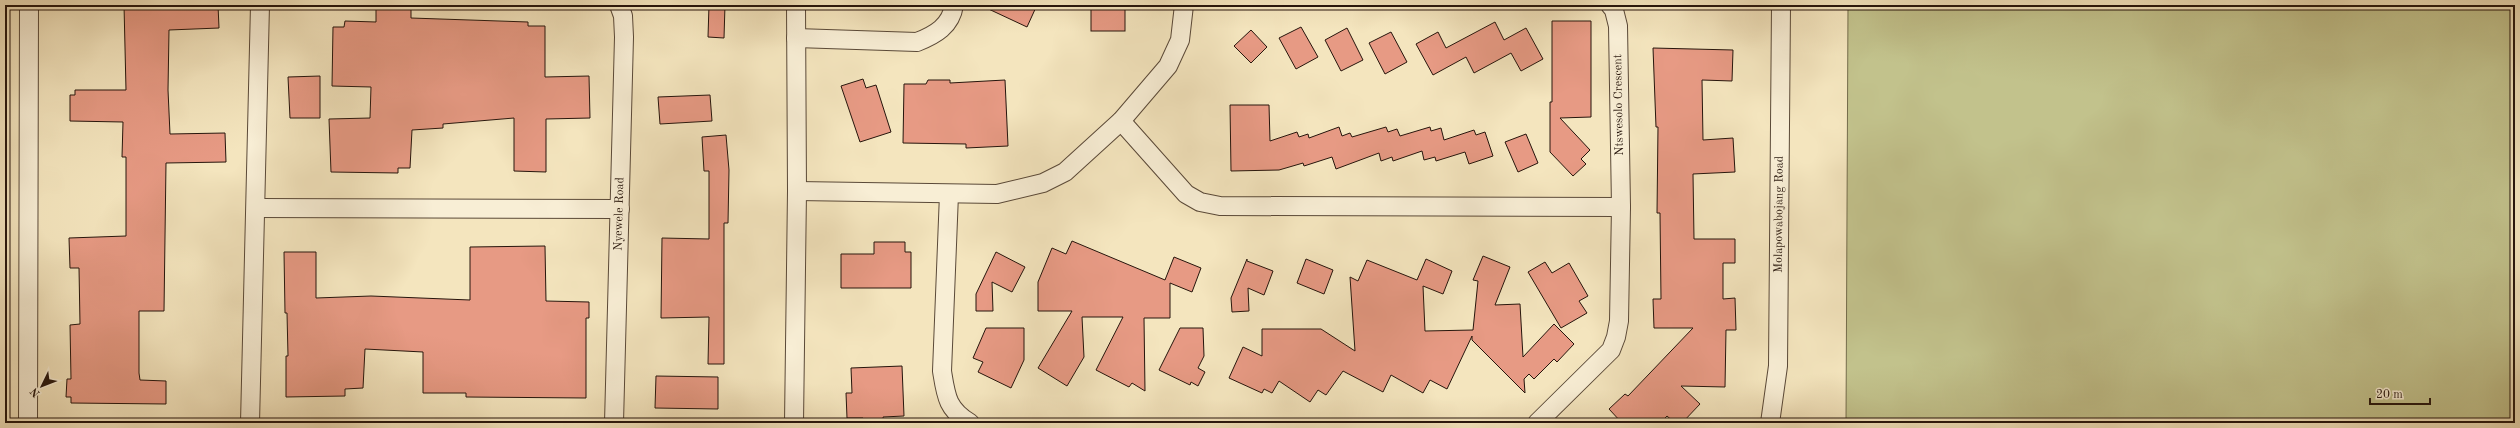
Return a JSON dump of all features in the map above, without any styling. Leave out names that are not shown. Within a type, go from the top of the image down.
[{"type":"street","points":[[28,423],[29,5]]},
{"type":"street","points":[[250,423],[260,5]]},
{"type":"street","name":"Nyewele Road","points":[[614,423],[624,37],[623,16],[619,5]]},
{"type":"street","points":[[794,423],[797,191],[796,5]]},
{"type":"street","points":[[796,38],[917,42],[934,36],[947,24],[954,5]]},
{"type":"street","points":[[797,191],[996,194],[1043,183],[1065,172],[1121,121],[1168,66],[1175,54],[1180,40],[1184,5]]},
{"type":"street","name":"Ntswesolo Crescent","points":[[1537,423],[1611,350],[1616,337],[1619,321],[1621,207],[1618,26],[1614,10],[1610,5]]},
{"type":"street","name":"Molapowabojang Road","points":[[1770,423],[1778,366],[1781,5]]},
{"type":"street","points":[[1121,121],[1186,194],[1200,202],[1220,206],[1621,207]]},
{"type":"street","points":[[949,194],[942,371],[947,400],[963,419],[970,423]]},
{"type":"street","points":[[256,208],[620,209]]},
{"type":"green space","points":[[1848,5],[2515,5],[2515,423],[1846,423]]},
{"type":"building","points":[[124,5],[218,5],[219,28],[169,30],[168,90],[170,134],[225,133],[226,162],[166,163],[164,311],[139,311],[139,373],[140,380],[166,381],[166,404],[71,403],[71,397],[66,397],[67,379],[71,379],[70,325],[80,324],[79,268],[70,268],[69,238],[126,236],[126,157],[122,157],[123,122],[70,121],[70,95],[75,95],[75,90],[126,90]]},
{"type":"building","points":[[709,5],[725,5],[724,38],[708,37]]},
{"type":"building","points":[[980,5],[1037,5],[1027,27]]},
{"type":"building","points":[[1091,5],[1125,5],[1125,31],[1091,31]]},
{"type":"building","points":[[376,6],[411,7],[411,18],[528,22],[528,26],[545,26],[545,77],[589,76],[590,118],[546,119],[546,172],[514,171],[514,118],[443,124],[443,128],[412,130],[410,168],[398,168],[398,173],[331,172],[329,119],[370,118],[371,87],[332,86],[333,27],[344,27],[345,21],[376,22]]},
{"type":"building","points":[[1552,21],[1591,21],[1591,117],[1560,118],[1590,150],[1581,159],[1586,164],[1573,176],[1550,152],[1550,102],[1552,102]]},
{"type":"building","points":[[1495,22],[1504,40],[1526,28],[1543,59],[1521,71],[1511,53],[1474,73],[1466,57],[1433,75],[1416,44],[1438,32],[1446,48]]},
{"type":"building","points":[[1301,27],[1318,57],[1296,69],[1279,38]]},
{"type":"building","points":[[1347,28],[1363,60],[1341,71],[1325,40]]},
{"type":"building","points":[[1251,30],[1267,47],[1251,63],[1234,46]]},
{"type":"building","points":[[1391,32],[1407,62],[1385,74],[1369,43]]},
{"type":"building","points":[[1653,48],[1733,50],[1732,81],[1702,80],[1703,140],[1733,138],[1735,172],[1693,174],[1694,239],[1735,239],[1735,263],[1723,263],[1723,299],[1735,298],[1736,330],[1726,330],[1725,387],[1681,386],[1700,404],[1682,423],[1675,423],[1667,416],[1660,423],[1622,423],[1609,409],[1625,394],[1628,396],[1693,328],[1654,328],[1653,299],[1661,299],[1660,213],[1657,213],[1658,127],[1656,127]]},
{"type":"building","points":[[320,76],[320,118],[290,118],[288,77]]},
{"type":"building","points":[[863,79],[866,88],[876,85],[891,132],[860,142],[841,86]]},
{"type":"building","points":[[928,80],[950,80],[950,83],[1005,80],[1008,146],[966,148],[966,144],[903,143],[904,84],[926,84]]},
{"type":"building","points":[[710,95],[712,121],[660,124],[658,97]]},
{"type":"building","points":[[1230,105],[1269,105],[1270,141],[1297,132],[1299,137],[1308,134],[1309,138],[1339,127],[1342,136],[1350,133],[1352,137],[1386,127],[1388,132],[1397,129],[1400,136],[1430,127],[1431,131],[1441,128],[1444,140],[1474,130],[1476,135],[1485,132],[1493,156],[1469,164],[1465,152],[1436,161],[1435,157],[1424,160],[1422,151],[1393,161],[1392,157],[1381,161],[1379,153],[1336,169],[1332,157],[1304,166],[1303,163],[1279,170],[1231,171]]},
{"type":"building","points":[[1526,134],[1538,163],[1518,172],[1505,142]]},
{"type":"building","points":[[726,135],[729,170],[728,223],[724,223],[724,364],[708,364],[709,317],[661,318],[662,238],[709,239],[709,171],[704,171],[702,137]]},
{"type":"building","points":[[1072,241],[1165,280],[1174,257],[1201,268],[1192,292],[1170,283],[1170,318],[1144,318],[1145,391],[1132,383],[1129,387],[1096,370],[1123,317],[1082,317],[1084,357],[1067,386],[1038,368],[1072,311],[1038,311],[1038,282],[1052,248],[1066,254]]},
{"type":"building","points":[[874,242],[905,242],[905,252],[911,252],[911,288],[841,288],[841,254],[874,254]]},
{"type":"building","points":[[545,246],[546,301],[589,302],[589,318],[586,318],[586,398],[466,397],[466,393],[423,393],[423,352],[365,349],[363,388],[345,389],[345,396],[286,397],[286,356],[288,356],[287,313],[285,313],[284,252],[316,252],[316,298],[371,296],[470,300],[470,247]]},
{"type":"building","points":[[996,252],[1025,267],[1012,292],[992,282],[993,311],[976,311],[976,294]]},
{"type":"building","points":[[1483,256],[1510,267],[1495,305],[1520,304],[1523,357],[1554,324],[1574,344],[1557,362],[1554,359],[1534,379],[1529,374],[1524,379],[1525,393],[1472,340],[1472,336],[1447,389],[1430,380],[1423,393],[1391,375],[1383,392],[1343,371],[1326,395],[1318,390],[1310,402],[1279,381],[1272,393],[1264,389],[1262,393],[1229,378],[1243,347],[1262,356],[1262,329],[1321,329],[1355,351],[1350,277],[1358,281],[1367,260],[1417,280],[1426,259],[1452,271],[1443,294],[1423,286],[1425,331],[1473,330],[1478,281],[1473,280]]},
{"type":"building","points":[[1247,259],[1247,261],[1273,271],[1264,295],[1248,288],[1249,311],[1232,312],[1231,298]]},
{"type":"building","points":[[1306,259],[1333,270],[1324,294],[1297,283]]},
{"type":"building","points":[[1545,262],[1552,273],[1569,263],[1588,296],[1579,301],[1587,313],[1561,328],[1528,272]]},
{"type":"building","points":[[986,328],[1024,328],[1024,360],[1011,388],[978,372],[983,362],[973,358]]},
{"type":"building","points":[[1180,328],[1203,328],[1204,356],[1198,368],[1205,372],[1198,386],[1191,382],[1190,385],[1159,370]]},
{"type":"building","points":[[902,366],[904,416],[883,417],[884,423],[863,423],[863,418],[847,418],[846,393],[852,393],[851,368]]},
{"type":"building","points":[[656,376],[718,377],[718,409],[655,408]]}]
